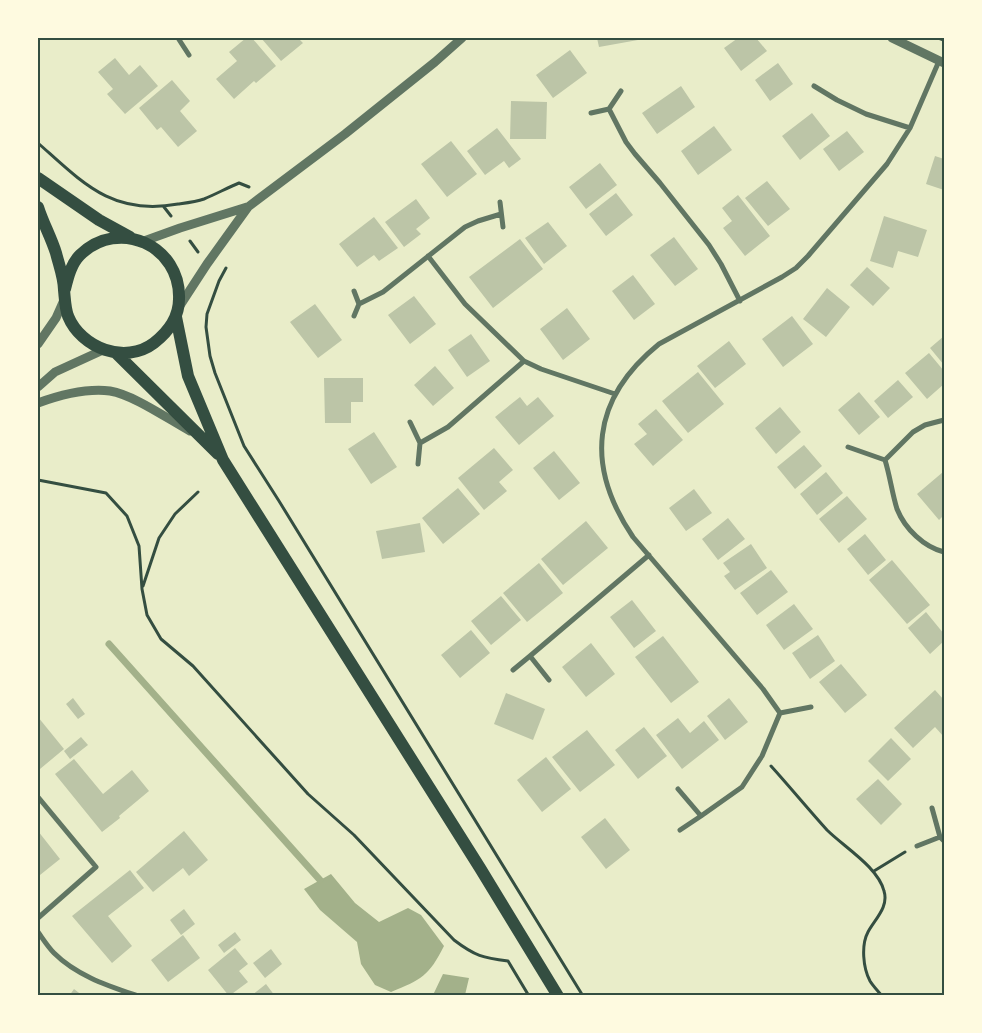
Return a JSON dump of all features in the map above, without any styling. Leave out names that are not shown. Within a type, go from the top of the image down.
[{"type":"main road","points":[[38,178],[99,220],[161,252],[173,268],[180,287],[177,312],[188,376],[223,460],[558,996]]},
{"type":"main road","points":[[38,207],[56,254],[68,316],[76,330],[88,342],[103,350],[116,353],[134,352],[152,345],[166,333],[177,312]]},
{"type":"main road","points":[[64,294],[70,271],[80,256],[95,244],[112,238],[131,238]]},
{"type":"main road","points":[[116,353],[223,460]]},
{"type":"street","points":[[179,38],[189,55]]},
{"type":"street","points":[[177,312],[206,264],[248,206],[345,134],[462,38]]},
{"type":"street","points":[[780,713],[763,689],[633,537],[620,519],[612,501],[601,458],[602,435],[607,413],[615,394],[633,368],[659,344],[740,301],[796,268],[887,164],[910,128],[942,62],[892,38]]},
{"type":"street","points":[[814,86],[866,114],[910,128]]},
{"type":"street","points":[[590,113],[609,109],[621,91]]},
{"type":"street","points":[[609,109],[626,142],[709,245],[740,301]]},
{"type":"street","points":[[500,202],[503,227]]},
{"type":"street","points":[[144,242],[248,206]]},
{"type":"street","points":[[354,316],[359,304],[383,292],[464,228],[478,220],[502,214]]},
{"type":"street","points":[[428,256],[465,304],[524,361],[541,369],[615,394]]},
{"type":"street","points":[[354,291],[359,304]]},
{"type":"street","points":[[38,344],[56,318],[64,294]]},
{"type":"street","points":[[38,387],[55,372],[103,350]]},
{"type":"street","points":[[420,443],[448,427],[524,361]]},
{"type":"street","points":[[38,403],[88,391],[111,391],[132,398],[201,437]]},
{"type":"street","points":[[885,460],[913,432],[926,425],[944,420]]},
{"type":"street","points":[[410,422],[420,443],[418,464]]},
{"type":"street","points":[[848,447],[885,460]]},
{"type":"street","points":[[885,460],[898,511],[906,524],[926,544],[933,549],[944,552]]},
{"type":"street","points":[[513,670],[649,555]]},
{"type":"street","points":[[530,656],[549,680]]},
{"type":"street","points":[[780,713],[811,707]]},
{"type":"street","points":[[680,830],[742,787],[762,756],[780,713]]},
{"type":"street","points":[[678,789],[701,816]]},
{"type":"street","points":[[38,797],[96,867],[38,918]]},
{"type":"street","points":[[932,808],[940,837],[944,841]]},
{"type":"street","points":[[917,846],[940,837]]},
{"type":"street","points":[[38,932],[54,953],[74,970],[138,996]]},
{"type":"path","points":[[938,38],[944,40]]},
{"type":"path","points":[[38,143],[79,179],[113,200],[130,206],[164,207],[202,200],[239,183]]},
{"type":"path","points":[[164,207],[219,281],[207,314],[206,327],[210,356],[244,446],[583,996]]},
{"type":"path","points":[[38,480],[106,493],[127,516],[139,546],[142,589],[147,615],[161,639],[193,666],[308,794],[354,835],[454,940],[471,953],[486,959],[508,961],[529,996]]},
{"type":"path","points":[[142,589],[159,538],[175,514],[198,492]]},
{"type":"path","points":[[762,756],[828,830],[874,872],[884,890],[885,903],[880,915],[867,934],[864,949],[865,964],[870,981],[882,996]]},
{"type":"path","points":[[874,872],[917,846]]},
{"type":"shaded area","points":[[331,874],[355,903],[379,922],[408,908],[421,915],[444,946],[429,971],[410,984],[391,992],[375,985],[361,964],[357,942],[320,910],[304,889]]},
{"type":"shaded area","points":[[443,974],[469,978],[465,995],[433,995]]},
{"type":"building","points":[[246,38],[252,38],[276,66],[256,83],[254,81],[234,99],[216,79],[237,61],[229,52]]},
{"type":"building","points":[[261,38],[298,38],[303,43],[281,61]]},
{"type":"building","points":[[597,38],[637,38],[638,40],[599,47]]},
{"type":"building","points":[[738,38],[756,38],[767,51],[741,71],[724,48]]},
{"type":"building","points":[[570,50],[587,73],[553,98],[536,75]]},
{"type":"building","points":[[115,58],[129,75],[140,65],[158,86],[125,114],[107,94],[113,89],[98,72]]},
{"type":"building","points":[[778,63],[793,84],[770,101],[755,80]]},
{"type":"building","points":[[172,80],[190,101],[180,111],[197,131],[178,147],[161,127],[157,130],[139,108]]},
{"type":"building","points":[[681,86],[695,107],[657,134],[642,113]]},
{"type":"building","points":[[511,101],[547,102],[546,139],[510,139]]},
{"type":"building","points":[[812,113],[830,136],[800,160],[782,136]]},
{"type":"building","points":[[714,126],[732,150],[698,175],[681,151]]},
{"type":"building","points":[[497,128],[521,159],[509,168],[504,161],[485,175],[467,151]]},
{"type":"building","points":[[847,131],[864,152],[839,171],[823,149]]},
{"type":"building","points":[[451,141],[477,174],[447,197],[421,164]]},
{"type":"building","points":[[935,156],[944,159],[944,190],[926,184]]},
{"type":"building","points":[[600,163],[617,185],[586,209],[569,187]]},
{"type":"building","points":[[767,181],[790,209],[768,226],[745,198]]},
{"type":"building","points":[[616,193],[633,215],[606,236],[589,214]]},
{"type":"building","points":[[738,195],[770,236],[745,256],[723,228],[732,221],[722,208]]},
{"type":"building","points":[[416,199],[430,218],[416,229],[421,234],[404,247],[385,222]]},
{"type":"building","points":[[884,216],[927,230],[918,257],[898,251],[893,268],[870,261]]},
{"type":"building","points":[[374,217],[398,248],[379,261],[374,255],[357,267],[339,244]]},
{"type":"building","points":[[548,222],[567,246],[544,264],[525,238]]},
{"type":"building","points":[[674,237],[698,269],[675,286],[650,255]]},
{"type":"building","points":[[520,239],[543,269],[493,308],[469,277]]},
{"type":"building","points":[[867,267],[890,288],[873,306],[850,285]]},
{"type":"building","points":[[633,275],[655,304],[634,320],[612,291]]},
{"type":"building","points":[[827,288],[850,307],[826,337],[803,319]]},
{"type":"building","points":[[414,296],[436,324],[410,344],[388,315]]},
{"type":"building","points":[[315,304],[342,340],[318,358],[290,322]]},
{"type":"building","points":[[567,308],[590,339],[563,360],[540,329]]},
{"type":"building","points":[[792,316],[813,344],[783,367],[762,339]]},
{"type":"building","points":[[471,334],[490,361],[467,377],[448,350]]},
{"type":"building","points":[[944,336],[944,365],[930,348]]},
{"type":"building","points":[[729,341],[746,364],[715,388],[697,366]]},
{"type":"building","points":[[929,353],[944,371],[944,384],[927,399],[905,373]]},
{"type":"building","points":[[435,366],[454,388],[433,406],[414,385]]},
{"type":"building","points":[[698,372],[724,404],[688,433],[662,401]]},
{"type":"building","points":[[324,378],[363,378],[363,402],[351,402],[351,423],[325,423]]},
{"type":"building","points":[[898,380],[913,397],[888,418],[874,401]]},
{"type":"building","points":[[859,392],[880,417],[859,435],[838,410]]},
{"type":"building","points":[[520,397],[527,406],[538,397],[554,416],[519,445],[495,417]]},
{"type":"building","points":[[780,407],[801,432],[776,454],[755,428]]},
{"type":"building","points":[[656,409],[683,440],[653,466],[634,444],[647,434],[638,424]]},
{"type":"building","points":[[374,432],[397,467],[371,484],[348,449]]},
{"type":"building","points":[[804,445],[822,466],[795,489],[777,467]]},
{"type":"building","points":[[494,448],[513,470],[499,482],[507,491],[484,510],[458,478]]},
{"type":"building","points":[[554,451],[580,483],[559,500],[533,468]]},
{"type":"building","points":[[826,472],[843,493],[817,515],[800,494]]},
{"type":"building","points":[[943,472],[944,515],[939,520],[917,494]]},
{"type":"building","points":[[458,488],[480,514],[443,544],[422,518]]},
{"type":"building","points":[[694,489],[712,513],[686,531],[669,508]]},
{"type":"building","points":[[847,496],[867,519],[839,543],[819,519]]},
{"type":"building","points":[[728,518],[745,539],[718,560],[702,539]]},
{"type":"building","points":[[586,521],[608,548],[563,585],[541,559]]},
{"type":"building","points":[[420,523],[425,552],[382,559],[376,531]]},
{"type":"building","points":[[865,534],[886,560],[868,575],[847,549]]},
{"type":"building","points":[[751,544],[767,568],[735,590],[724,576],[730,572],[723,563]]},
{"type":"building","points":[[892,560],[930,605],[907,624],[869,580]]},
{"type":"building","points":[[539,563],[563,593],[527,622],[503,593]]},
{"type":"building","points":[[771,570],[788,592],[757,615],[740,593]]},
{"type":"building","points":[[501,596],[521,620],[491,645],[471,621]]},
{"type":"building","points":[[632,600],[656,631],[634,648],[610,617]]},
{"type":"building","points":[[794,604],[813,629],[784,650],[766,625]]},
{"type":"building","points":[[926,612],[944,634],[944,641],[930,654],[908,628]]},
{"type":"building","points":[[471,630],[490,653],[460,678],[441,655]]},
{"type":"building","points":[[818,635],[835,661],[810,679],[792,653]]},
{"type":"building","points":[[663,636],[699,682],[671,703],[635,657]]},
{"type":"building","points":[[591,643],[615,674],[586,697],[562,667]]},
{"type":"building","points":[[841,664],[867,695],[845,713],[819,682]]},
{"type":"building","points":[[935,690],[944,700],[944,737],[935,727],[913,748],[894,728]]},
{"type":"building","points":[[506,693],[545,709],[533,740],[494,724]]},
{"type":"building","points":[[73,698],[85,714],[78,719],[66,704]]},
{"type":"building","points":[[729,698],[748,722],[725,740],[707,716]]},
{"type":"building","points":[[38,717],[64,749],[40,769],[38,767]]},
{"type":"building","points":[[678,718],[690,733],[704,721],[719,740],[682,769],[656,735]]},
{"type":"building","points":[[644,727],[667,756],[638,779],[615,750]]},
{"type":"building","points":[[587,730],[615,765],[580,792],[552,757]]},
{"type":"building","points":[[81,737],[88,745],[70,759],[64,751]]},
{"type":"building","points":[[891,738],[911,759],[888,781],[868,761]]},
{"type":"building","points":[[546,757],[571,789],[542,812],[517,780]]},
{"type":"building","points":[[74,759],[103,794],[132,770],[149,791],[102,832],[55,774]]},
{"type":"building","points":[[878,779],[902,804],[881,825],[856,799]]},
{"type":"building","points":[[605,818],[630,850],[606,869],[581,837]]},
{"type":"building","points":[[38,831],[60,859],[40,875],[38,871]]},
{"type":"building","points":[[184,831],[208,860],[189,876],[183,868],[153,892],[136,872]]},
{"type":"building","points":[[130,870],[144,888],[108,916],[132,946],[112,963],[72,916]]},
{"type":"building","points":[[184,909],[195,924],[181,935],[170,920]]},
{"type":"building","points":[[235,932],[241,940],[224,953],[218,945]]},
{"type":"building","points":[[183,935],[200,958],[168,982],[151,960]]},
{"type":"building","points":[[235,948],[248,964],[239,971],[248,982],[229,996],[208,970]]},
{"type":"building","points":[[271,949],[282,964],[265,978],[253,963]]},
{"type":"building","points":[[266,984],[275,996],[251,996]]},
{"type":"building","points":[[74,989],[83,996],[69,996]]},
{"type":"waterway","points":[[109,644],[320,880]]}]
